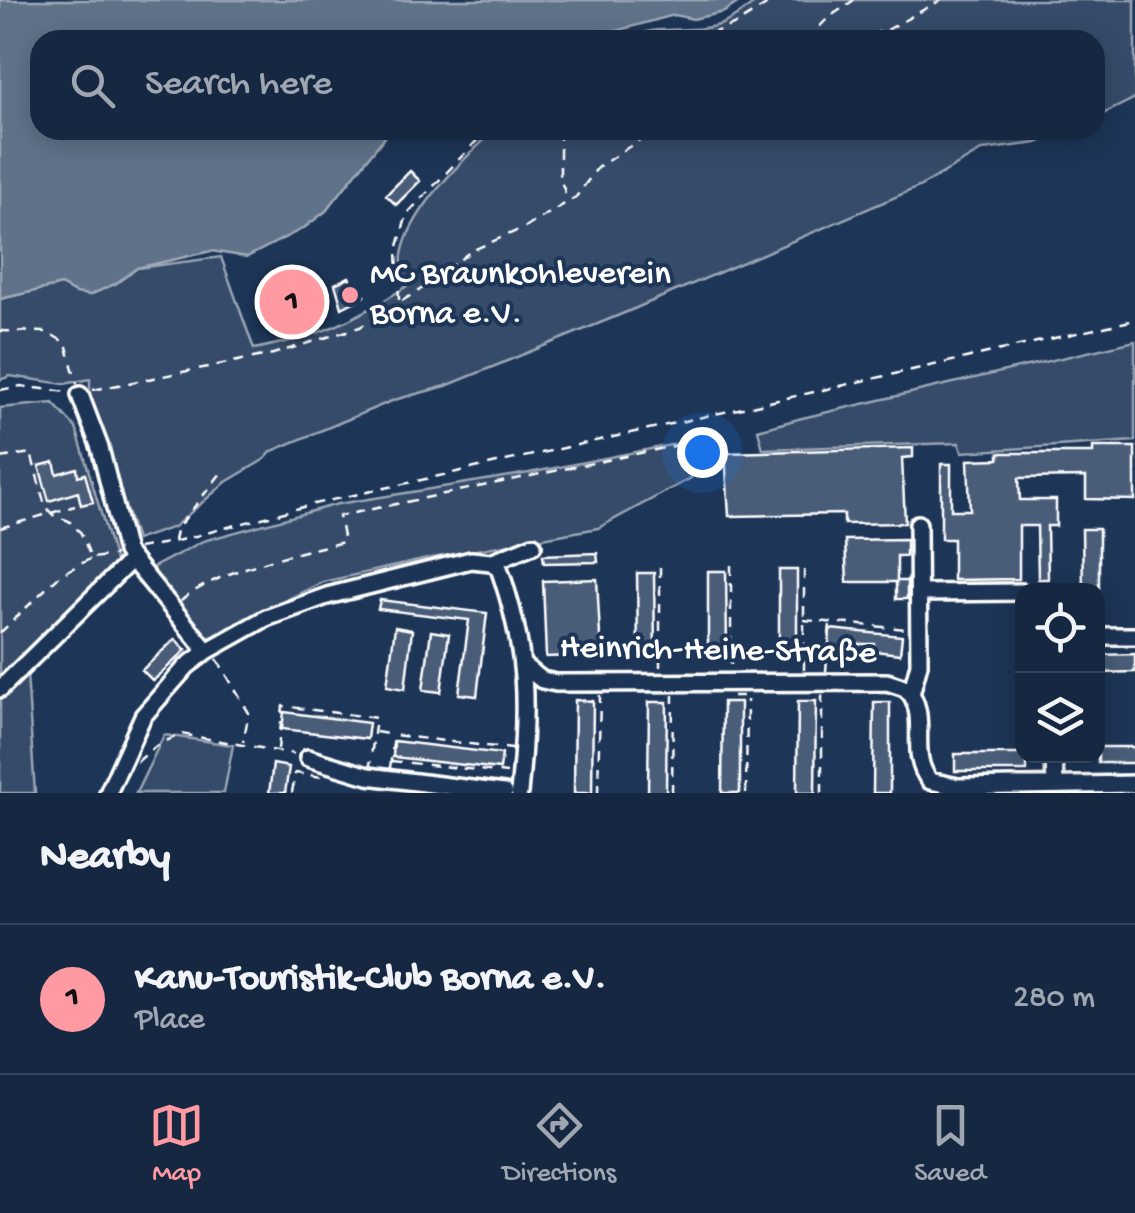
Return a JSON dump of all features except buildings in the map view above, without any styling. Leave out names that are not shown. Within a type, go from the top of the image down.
[{"type":"street","points":[[80,395],[100,448],[128,556],[209,650]]},
{"type":"street","points":[[918,524],[919,664],[911,694],[918,708],[918,760],[922,772],[930,781],[968,790],[1055,785],[1110,789],[1135,784]]},
{"type":"street","points":[[108,793],[143,716],[187,666],[209,650],[293,606],[452,564],[491,562],[534,546]]},
{"type":"street","points":[[0,689],[128,556]]},
{"type":"street","points":[[491,562],[499,568],[505,586],[524,668],[527,706],[519,793]]},
{"type":"street","points":[[919,592],[1015,592]]},
{"type":"street","points":[[1105,636],[1135,636]]},
{"type":"street","name":"Heinrich-Heine-Straße","points":[[524,668],[542,680],[887,682],[911,694]]},
{"type":"street","points":[[308,758],[388,780],[504,793]]},
{"type":"street","points":[[1054,763],[1055,785]]},
{"type":"path","points":[[720,30],[774,0]]},
{"type":"path","points":[[817,30],[854,0]]},
{"type":"path","points":[[886,30],[941,0]]},
{"type":"path","points":[[399,302],[397,250],[407,214],[477,140]]},
{"type":"path","points":[[560,140],[559,168],[568,201]]},
{"type":"path","points":[[0,390],[21,386],[80,395],[318,342],[360,327],[423,288],[471,251],[528,226],[576,196],[598,167],[640,140]]},
{"type":"path","points":[[0,633],[60,575],[92,558],[128,556],[212,529],[314,504],[1135,320]]},
{"type":"path","points":[[0,331],[47,332],[66,343],[80,395]]},
{"type":"path","points":[[172,608],[199,586],[306,550],[344,542],[339,516],[679,445]]},
{"type":"path","points":[[0,458],[31,452],[45,506],[81,533],[92,558]]},
{"type":"path","points":[[174,542],[176,530],[221,473]]},
{"type":"path","points":[[0,528],[76,506]]},
{"type":"path","points":[[731,565],[746,793]]},
{"type":"path","points":[[804,566],[804,682]]},
{"type":"path","points":[[660,567],[672,793]]},
{"type":"path","points":[[804,620],[919,630]]},
{"type":"path","points":[[822,793],[823,682],[830,622]]},
{"type":"path","points":[[209,650],[250,712],[243,743]]},
{"type":"path","points":[[598,793],[600,682]]},
{"type":"path","points":[[278,749],[283,706],[376,718],[368,776]]},
{"type":"path","points":[[375,732],[517,750]]},
{"type":"path","points":[[115,775],[181,734],[278,749],[308,758]]},
{"type":"path","points":[[388,780],[394,735]]},
{"type":"path","points":[[391,760],[514,774]]},
{"type":"shaded area","points":[[0,0],[742,0],[724,12],[693,19],[674,15],[620,30],[30,30],[30,140],[382,140],[326,211],[304,228],[247,257],[211,251],[137,268],[90,295],[61,285],[0,299]]},
{"type":"shaded area","points":[[759,0],[1135,0],[1135,98],[1105,113],[1105,30],[660,30],[707,28],[735,17]]},
{"type":"shaded area","points":[[485,140],[1044,140],[983,150],[919,187],[622,314],[446,386],[394,400],[272,451],[226,482],[174,527],[136,540],[90,397],[90,379],[64,384],[10,376],[0,380],[0,299],[61,285],[75,293],[115,284],[137,268],[221,257],[254,349],[298,339],[351,319],[407,286],[402,255],[407,238],[426,204]]},
{"type":"shaded area","points":[[1135,341],[1135,441],[962,452],[959,443],[763,449],[758,430],[802,418]]},
{"type":"shaded area","points":[[53,403],[76,428],[120,578],[69,626],[27,674],[35,793],[0,793],[0,408]]},
{"type":"shaded area","points":[[686,442],[691,478],[598,528],[323,582],[209,638],[150,569],[203,541],[338,504]]},
{"type":"shaded area","points":[[164,735],[233,745],[224,793],[136,793]]},
{"type":"place","name":"MC Braunkohleverein Borna e.V.","points":[[350,295]]},
{"type":"place","name":"Kanu-Touristik-Club Borna e.V.","points":[[292,302]]}]
